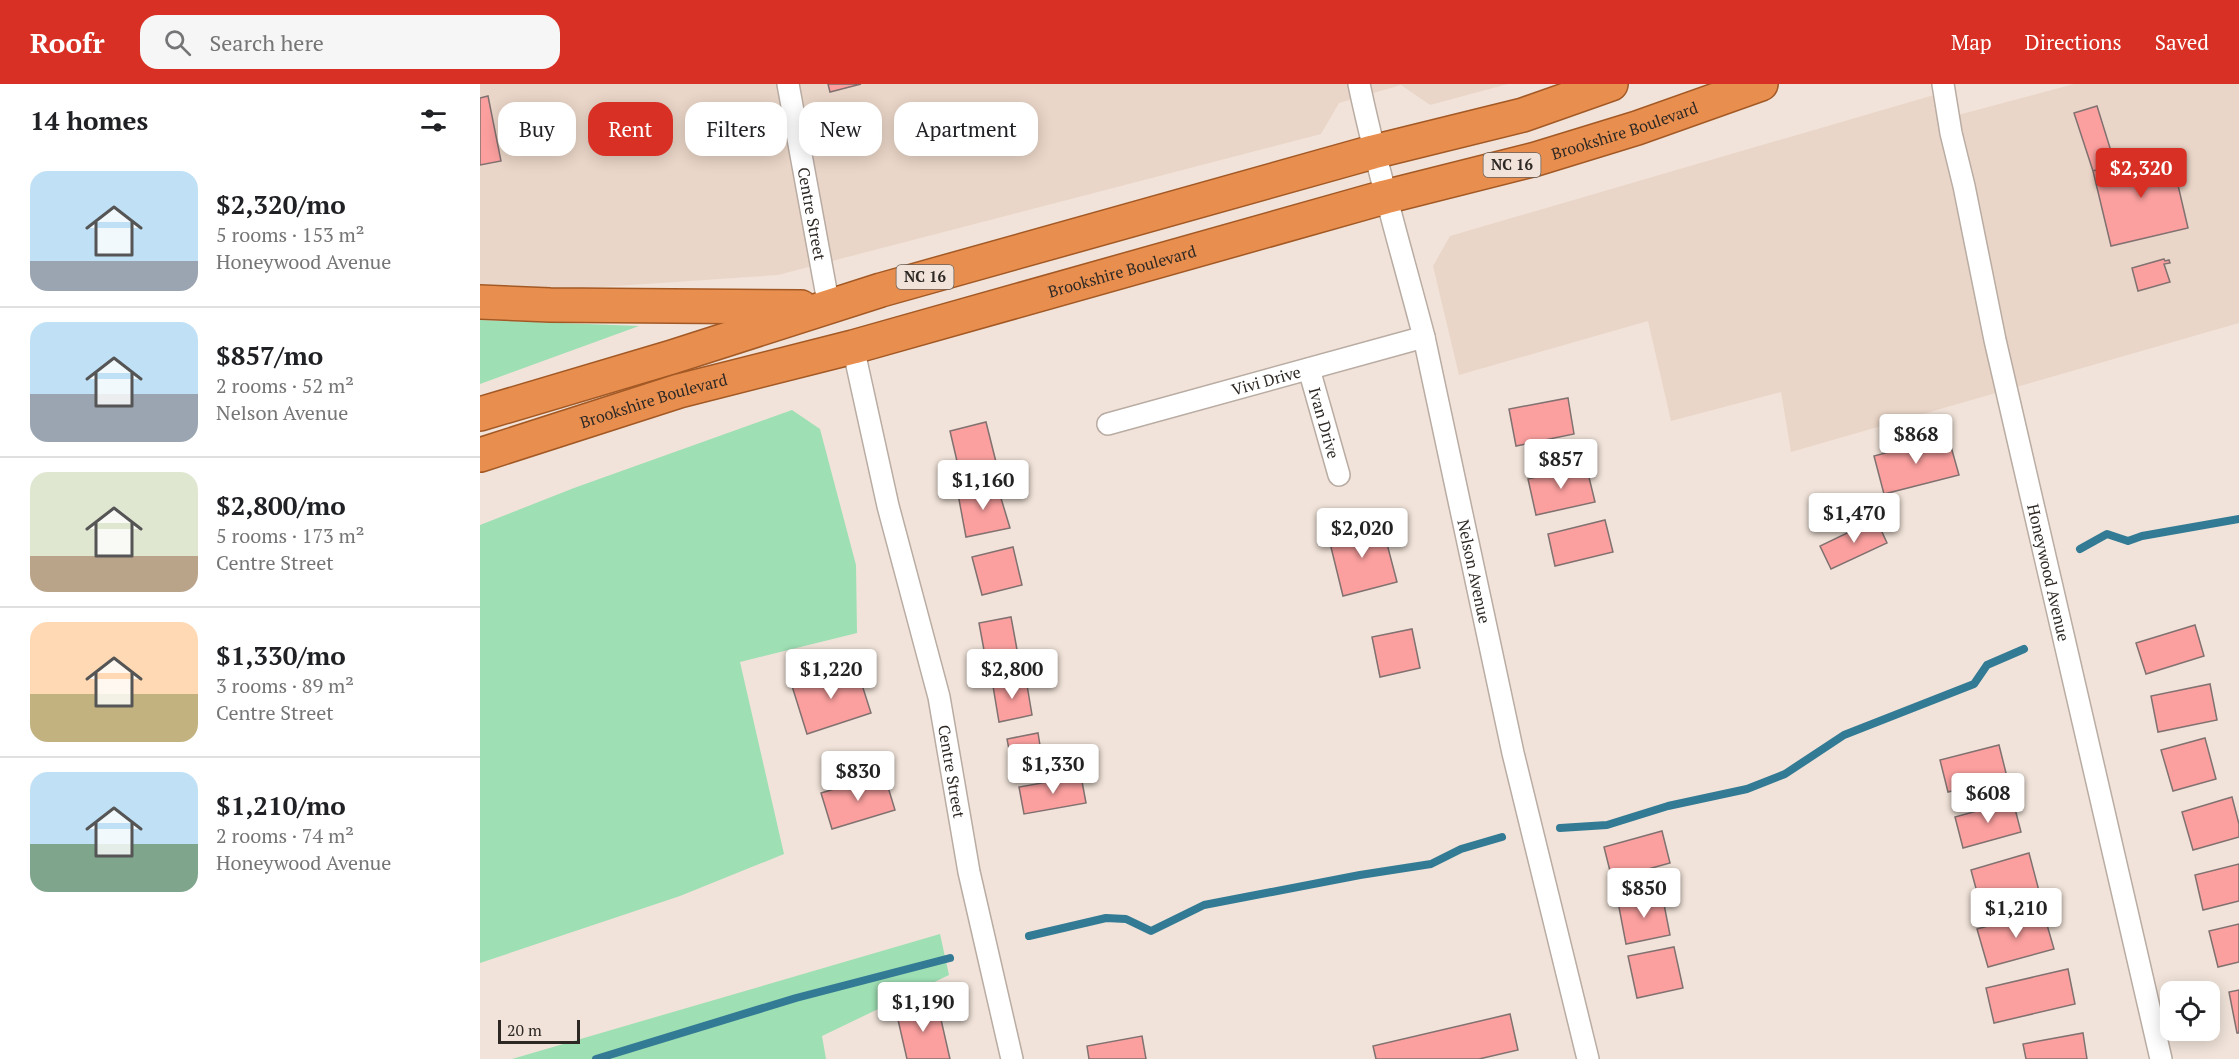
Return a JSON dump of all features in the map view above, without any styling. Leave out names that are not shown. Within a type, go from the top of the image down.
[{"type":"highway","name":"NC 16","points":[[480,414],[672,357],[892,287],[1373,152],[1523,115],[1611,84]]},
{"type":"highway","name":"Brookshire Boulevard","points":[[480,455],[679,391],[853,347],[1384,197],[1536,159],[1646,125],[1761,84]]},
{"type":"highway","points":[[480,302],[550,305],[829,307]]},
{"type":"street","name":"Centre Street","points":[[788,84],[829,307]]},
{"type":"street","name":"Nelson Avenue","points":[[1359,84],[1384,197],[1407,270],[1424,337],[1513,753],[1588,1059]]},
{"type":"street","name":"Honeywood Avenue","points":[[1943,84],[1951,133],[1995,340],[2160,1059]]},
{"type":"street","name":"Vivi Drive","points":[[1108,424],[1424,337]]},
{"type":"street","name":"Centre Street","points":[[853,347],[888,506],[939,697],[969,872],[1012,1059]]},
{"type":"street","name":"Ivan Drive","points":[[1309,369],[1339,475]]},
{"type":"shaded area","points":[[480,84],[1508,84],[1430,105],[1401,85],[1339,103],[1321,134],[778,275],[572,289],[480,284]]},
{"type":"shaded area","points":[[2074,84],[2239,84],[2239,323],[1791,452],[1781,392],[1671,421],[1648,321],[1459,375],[1433,266],[1450,236],[1934,95],[1939,120]]},
{"type":"green space","points":[[480,320],[639,326],[480,384]]},
{"type":"green space","points":[[792,410],[820,429],[856,565],[857,633],[740,662],[784,854],[680,896],[480,963],[480,525],[574,488]]},
{"type":"green space","points":[[940,934],[949,975],[822,1036],[826,1059],[512,1059]]},
{"type":"building","points":[[828,84],[861,84],[830,92]]},
{"type":"building","points":[[488,96],[498,156],[501,161],[480,165],[480,98]]},
{"type":"building","points":[[2097,106],[2115,164],[2093,171],[2074,113]]},
{"type":"building","points":[[2170,151],[2188,228],[2111,246],[2093,171]]},
{"type":"building","points":[[2164,259],[2169,260],[2170,263],[2164,264],[2170,282],[2138,291],[2132,268]]},
{"type":"building","points":[[1568,398],[1574,434],[1516,446],[1509,409]]},
{"type":"building","points":[[986,422],[997,466],[960,474],[950,431]]},
{"type":"building","points":[[1948,436],[1959,475],[1884,494],[1874,456]]},
{"type":"building","points":[[1586,465],[1595,502],[1536,515],[1528,479]]},
{"type":"building","points":[[997,485],[1010,528],[966,537],[958,494]]},
{"type":"building","points":[[1876,519],[1887,543],[1831,569],[1820,546]]},
{"type":"building","points":[[1605,520],[1613,552],[1555,566],[1548,534]]},
{"type":"building","points":[[1381,521],[1397,582],[1343,596],[1328,535]]},
{"type":"building","points":[[1013,547],[1022,585],[982,595],[972,557]]},
{"type":"building","points":[[1011,617],[1018,655],[986,661],[979,623]]},
{"type":"building","points":[[2195,625],[2204,656],[2146,674],[2136,643]]},
{"type":"building","points":[[1412,629],[1420,668],[1380,677],[1372,637]]},
{"type":"building","points":[[856,666],[871,713],[807,734],[792,686]]},
{"type":"building","points":[[1026,679],[1032,715],[999,722],[993,686]]},
{"type":"building","points":[[2210,684],[2217,720],[2158,732],[2151,696]]},
{"type":"building","points":[[1038,733],[1044,770],[1014,775],[1007,739]]},
{"type":"building","points":[[2205,738],[2216,779],[2173,791],[2161,750]]},
{"type":"building","points":[[1999,745],[2007,777],[1948,792],[1940,760]]},
{"type":"building","points":[[884,774],[895,810],[832,829],[821,793]]},
{"type":"building","points":[[1081,776],[1086,803],[1024,814],[1019,787]]},
{"type":"building","points":[[2232,797],[2239,824],[2239,837],[2193,850],[2182,812]]},
{"type":"building","points":[[2013,801],[2021,832],[1963,848],[1955,817]]},
{"type":"building","points":[[1662,831],[1670,863],[1612,879],[1604,847]]},
{"type":"building","points":[[2029,853],[2039,891],[1981,907],[1971,870]]},
{"type":"building","points":[[2239,864],[2239,901],[2203,910],[2195,875]]},
{"type":"building","points":[[1662,894],[1670,935],[1626,944],[1618,902]]},
{"type":"building","points":[[2043,911],[2054,949],[1988,967],[1977,929]]},
{"type":"building","points":[[2239,924],[2239,962],[2218,967],[2209,931]]},
{"type":"building","points":[[1674,947],[1683,988],[1637,998],[1628,956]]},
{"type":"building","points":[[2068,969],[2075,1004],[1994,1023],[1986,988]]},
{"type":"building","points":[[2239,990],[2239,1033],[2237,1033],[2229,992]]},
{"type":"building","points":[[937,1002],[950,1059],[907,1059],[896,1011]]},
{"type":"building","points":[[1510,1014],[1518,1050],[1479,1059],[1376,1059],[1373,1046]]},
{"type":"building","points":[[2083,1033],[2087,1059],[2026,1059],[2023,1044]]},
{"type":"building","points":[[1142,1036],[1146,1059],[1089,1059],[1087,1046]]},
{"type":"waterway","points":[[2080,549],[2107,534],[2128,541],[2142,536],[2239,519]]},
{"type":"waterway","points":[[1560,828],[1607,825],[1668,806],[1747,789],[1785,774],[1844,735],[1974,684],[1987,665],[2024,649]]},
{"type":"waterway","points":[[1029,936],[1106,918],[1126,919],[1151,931],[1204,905],[1431,864],[1461,849],[1502,837]]},
{"type":"waterway","points":[[596,1059],[796,998],[950,958]]}]
